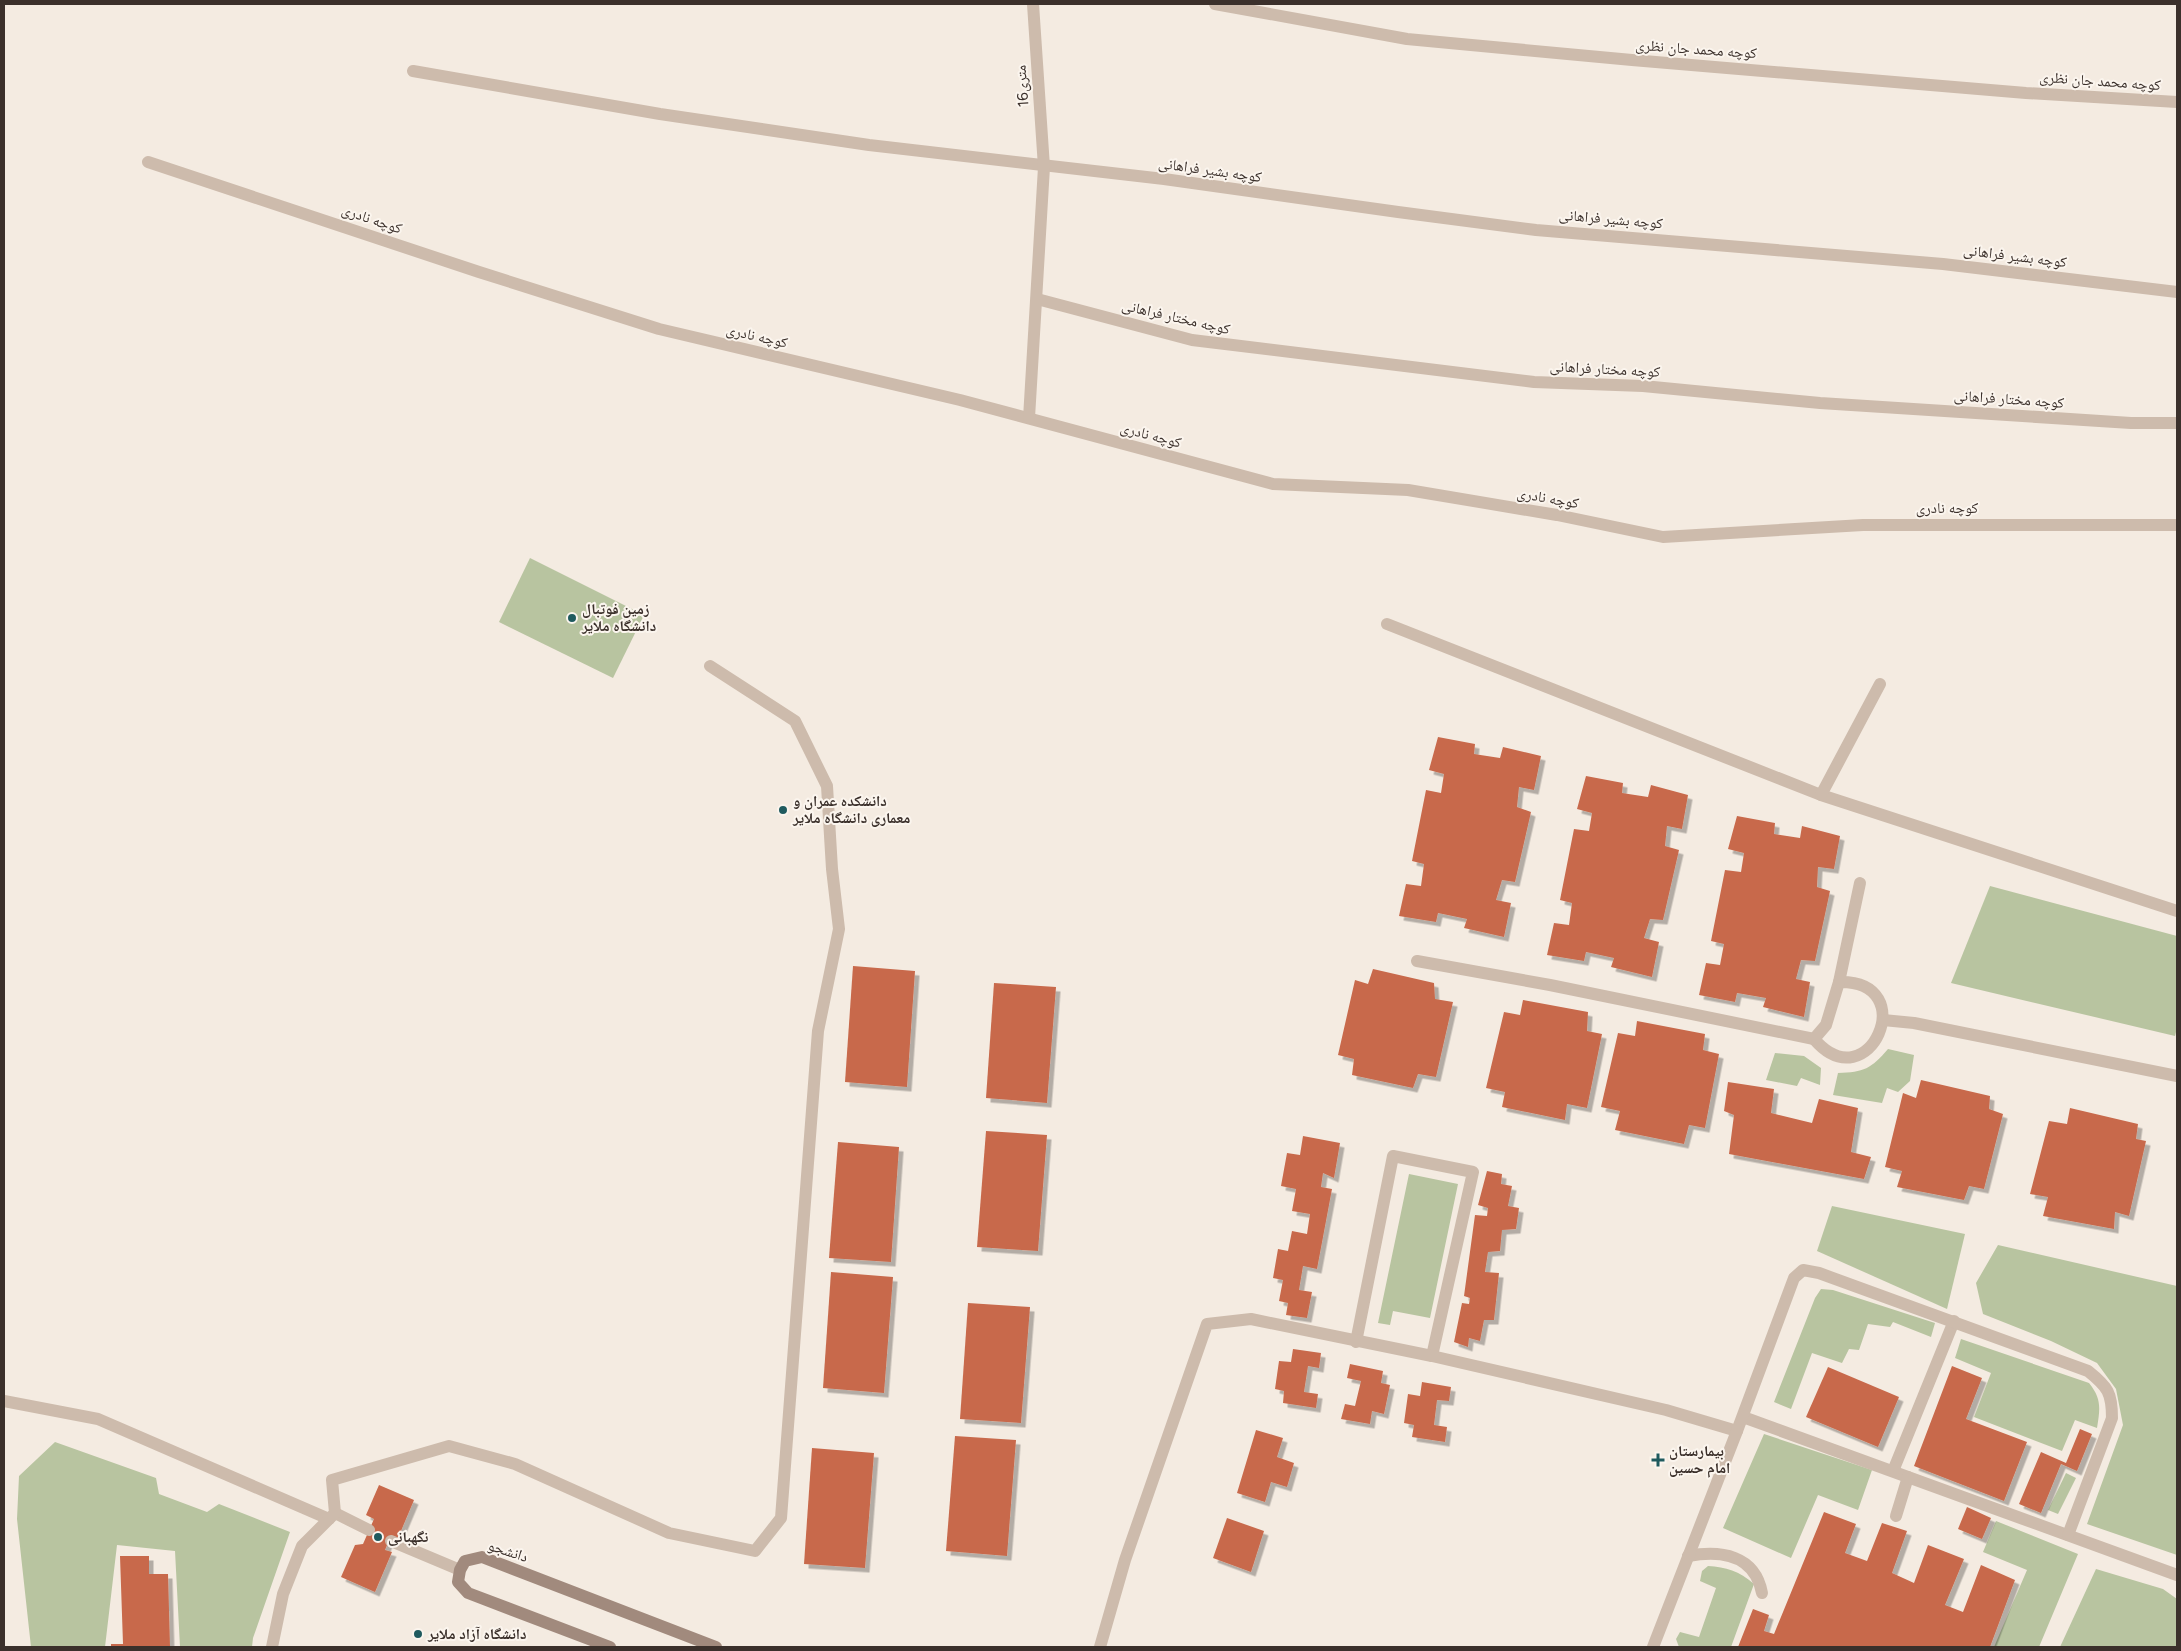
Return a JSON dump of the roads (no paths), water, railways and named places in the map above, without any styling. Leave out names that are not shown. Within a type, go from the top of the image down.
[{"type":"main road","name":"دانشجو","points":[[460,1570],[465,1561],[482,1557],[716,1647]]},
{"type":"main road","points":[[460,1570],[458,1582],[468,1593],[610,1647]]},
{"type":"street","name":"16متری","points":[[1029,418],[1044,167],[1033,4]]},
{"type":"street","name":"کوچه محمد جان نظری","points":[[1215,4],[1407,38],[1632,60],[2026,93],[2177,102]]},
{"type":"street","name":"کوچه بشیر فراهانی","points":[[413,71],[670,116],[869,145],[1044,167],[1164,179],[1536,230],[1943,264],[2177,292]]},
{"type":"street","name":"کوچه نادری","points":[[148,162],[659,329],[1029,418],[1273,484],[1408,490],[1663,537],[1863,525],[2177,525]]},
{"type":"street","name":"کوچه مختار فراهانی","points":[[1037,299],[1192,340],[1534,382],[1643,386],[1820,403],[2131,423],[2177,423]]},
{"type":"street","points":[[1387,624],[1821,795],[2177,911]]},
{"type":"street","points":[[272,1647],[283,1594],[302,1546],[332,1516],[332,1480],[449,1446],[515,1464],[669,1533],[755,1551],[781,1518],[818,1031],[839,929],[832,869],[828,786],[795,721],[710,666]]},
{"type":"street","points":[[1821,795],[1880,684]]},
{"type":"street","points":[[1814,1039],[1826,1025],[1840,982],[1860,883]]},
{"type":"street","points":[[1417,961],[1550,985],[1814,1039],[1822,1049],[1834,1055],[1847,1057],[1859,1055],[1870,1048],[1879,1038],[1883,1020],[1879,1003],[1872,993],[1863,986],[1851,982],[1840,982]]},
{"type":"street","points":[[1883,1020],[1924,1025],[2177,1076]]},
{"type":"street","points":[[1356,1342],[1393,1156],[1473,1172],[1432,1356]]},
{"type":"street","points":[[1653,1647],[1743,1417],[1794,1278],[1803,1270],[1819,1273],[2088,1371],[2105,1385],[2112,1400],[2112,1418],[2068,1535]]},
{"type":"street","points":[[1100,1647],[1125,1560],[1207,1324],[1251,1319],[1356,1342],[1432,1356],[1666,1410],[1737,1431]]},
{"type":"street","points":[[1893,1471],[1954,1321]]},
{"type":"street","points":[[4,1401],[98,1420],[369,1530]]},
{"type":"street","points":[[1743,1417],[2177,1575]]},
{"type":"street","points":[[1896,1516],[1908,1477]]},
{"type":"street","points":[[390,1541],[460,1570]]},
{"type":"street","points":[[1688,1556],[1717,1552],[1725,1553],[1750,1568],[1761,1584],[1762,1593]]},
{"type":"street","points":[[1659,1631],[1664,1647]]},
{"type":"place","name":"زمین فوتبال دانشگاه ملایر","points":[[572,618]]},
{"type":"place","name":"دانشکده عمران و معماری دانشگاه ملایر","points":[[783,810]]},
{"type":"place","name":"بیمارستان امام حسین","points":[[1658,1460]]},
{"type":"place","name":"نگهبانی","points":[[378,1537]]},
{"type":"place","name":"دانشگاه آزاد ملایر","points":[[418,1634]]}]
